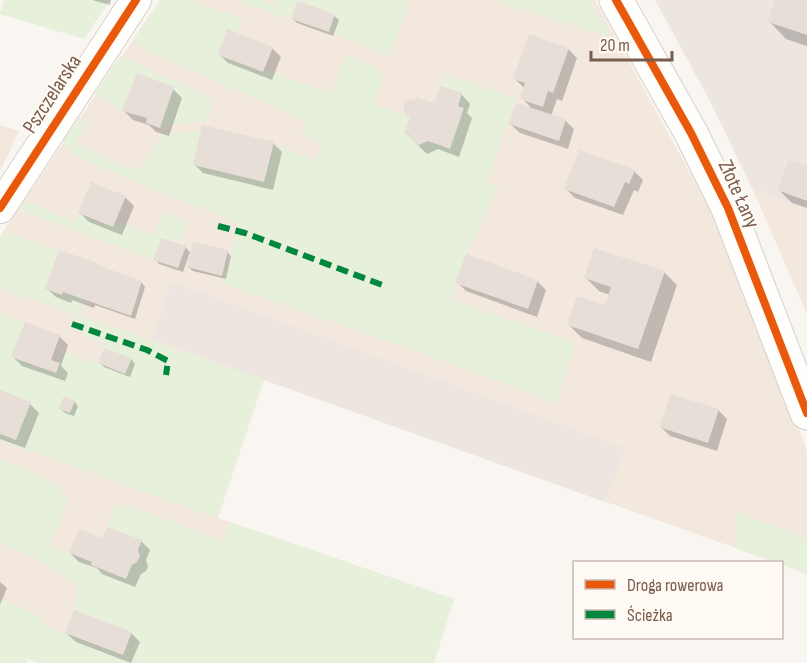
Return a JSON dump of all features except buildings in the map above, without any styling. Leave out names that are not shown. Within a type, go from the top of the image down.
[{"type":"street","name":"Pszczelarska","points":[[0,208],[136,0]]},
{"type":"street","name":"Złote Łany","points":[[616,0],[691,133],[728,208],[807,413]]},
{"type":"shaded area","points":[[160,0],[595,0],[726,238],[807,450],[807,574],[783,561],[772,561],[264,380],[218,518],[454,599],[434,663],[38,663],[28,659],[26,663],[0,663],[0,236]]},
{"type":"shaded area","points":[[655,0],[807,0],[807,208],[752,188],[710,101]]},
{"type":"shaded area","points":[[0,125],[19,131],[0,172]]},
{"type":"shaded area","points":[[752,188],[807,208],[807,314]]},
{"type":"shaded area","points":[[172,282],[625,448],[605,502],[151,339]]},
{"type":"green space","points":[[4,0],[110,0],[84,39],[0,14]]},
{"type":"green space","points":[[160,0],[187,0],[243,19],[237,33],[227,29],[218,55],[263,72],[264,70],[332,93],[345,55],[375,66],[383,78],[374,104],[410,117],[404,134],[409,135],[417,146],[428,141],[449,149],[464,108],[458,106],[462,93],[441,86],[445,74],[516,98],[487,182],[499,186],[466,254],[451,300],[575,342],[557,403],[221,283],[239,223],[149,188],[79,157],[66,148],[63,140],[80,116],[87,124],[75,143],[124,167],[143,168],[162,134],[201,130],[193,165],[264,182],[274,142],[314,161],[323,145],[302,134],[306,121],[146,50],[134,40]]},
{"type":"green space","points":[[236,0],[260,0],[275,5],[277,0],[410,0],[390,56],[329,32],[335,14],[298,1],[291,20]]},
{"type":"green space","points":[[493,0],[590,0],[612,37]]},
{"type":"green space","points":[[120,56],[209,97],[212,110],[206,121],[160,128],[137,73],[122,111],[95,93]]},
{"type":"green space","points":[[24,201],[74,221],[78,213],[112,227],[115,221],[154,235],[164,213],[187,222],[179,243],[161,238],[153,260],[18,209]]},
{"type":"green space","points":[[4,232],[59,250],[45,289],[62,295],[63,292],[85,300],[80,316],[264,379],[217,518],[0,440],[0,434],[16,440],[0,390],[0,313],[25,322],[12,357],[55,373],[63,351],[125,374],[132,358],[104,348],[105,344],[83,336],[75,314],[0,288],[0,239]]},
{"type":"green space","points":[[4,460],[47,480],[68,498],[50,546],[92,562],[126,579],[132,565],[140,557],[138,550],[142,540],[107,527],[115,504],[153,514],[223,542],[230,522],[454,599],[434,663],[38,663],[28,659],[26,663],[0,663],[0,599],[36,614],[46,626],[123,655],[132,632],[74,610],[78,586],[36,558],[0,543],[0,461]]},
{"type":"green space","points":[[735,512],[807,538],[807,574],[783,565],[783,561],[772,561],[737,549]]},
{"type":"marked path","points":[[218,226],[245,233],[385,286]]},
{"type":"marked path","points":[[72,324],[147,350],[168,361],[166,375]]},
{"type":"cycle path","points":[[0,208],[136,0]]},
{"type":"cycle path","points":[[616,0],[691,133],[728,208],[807,413]]}]
